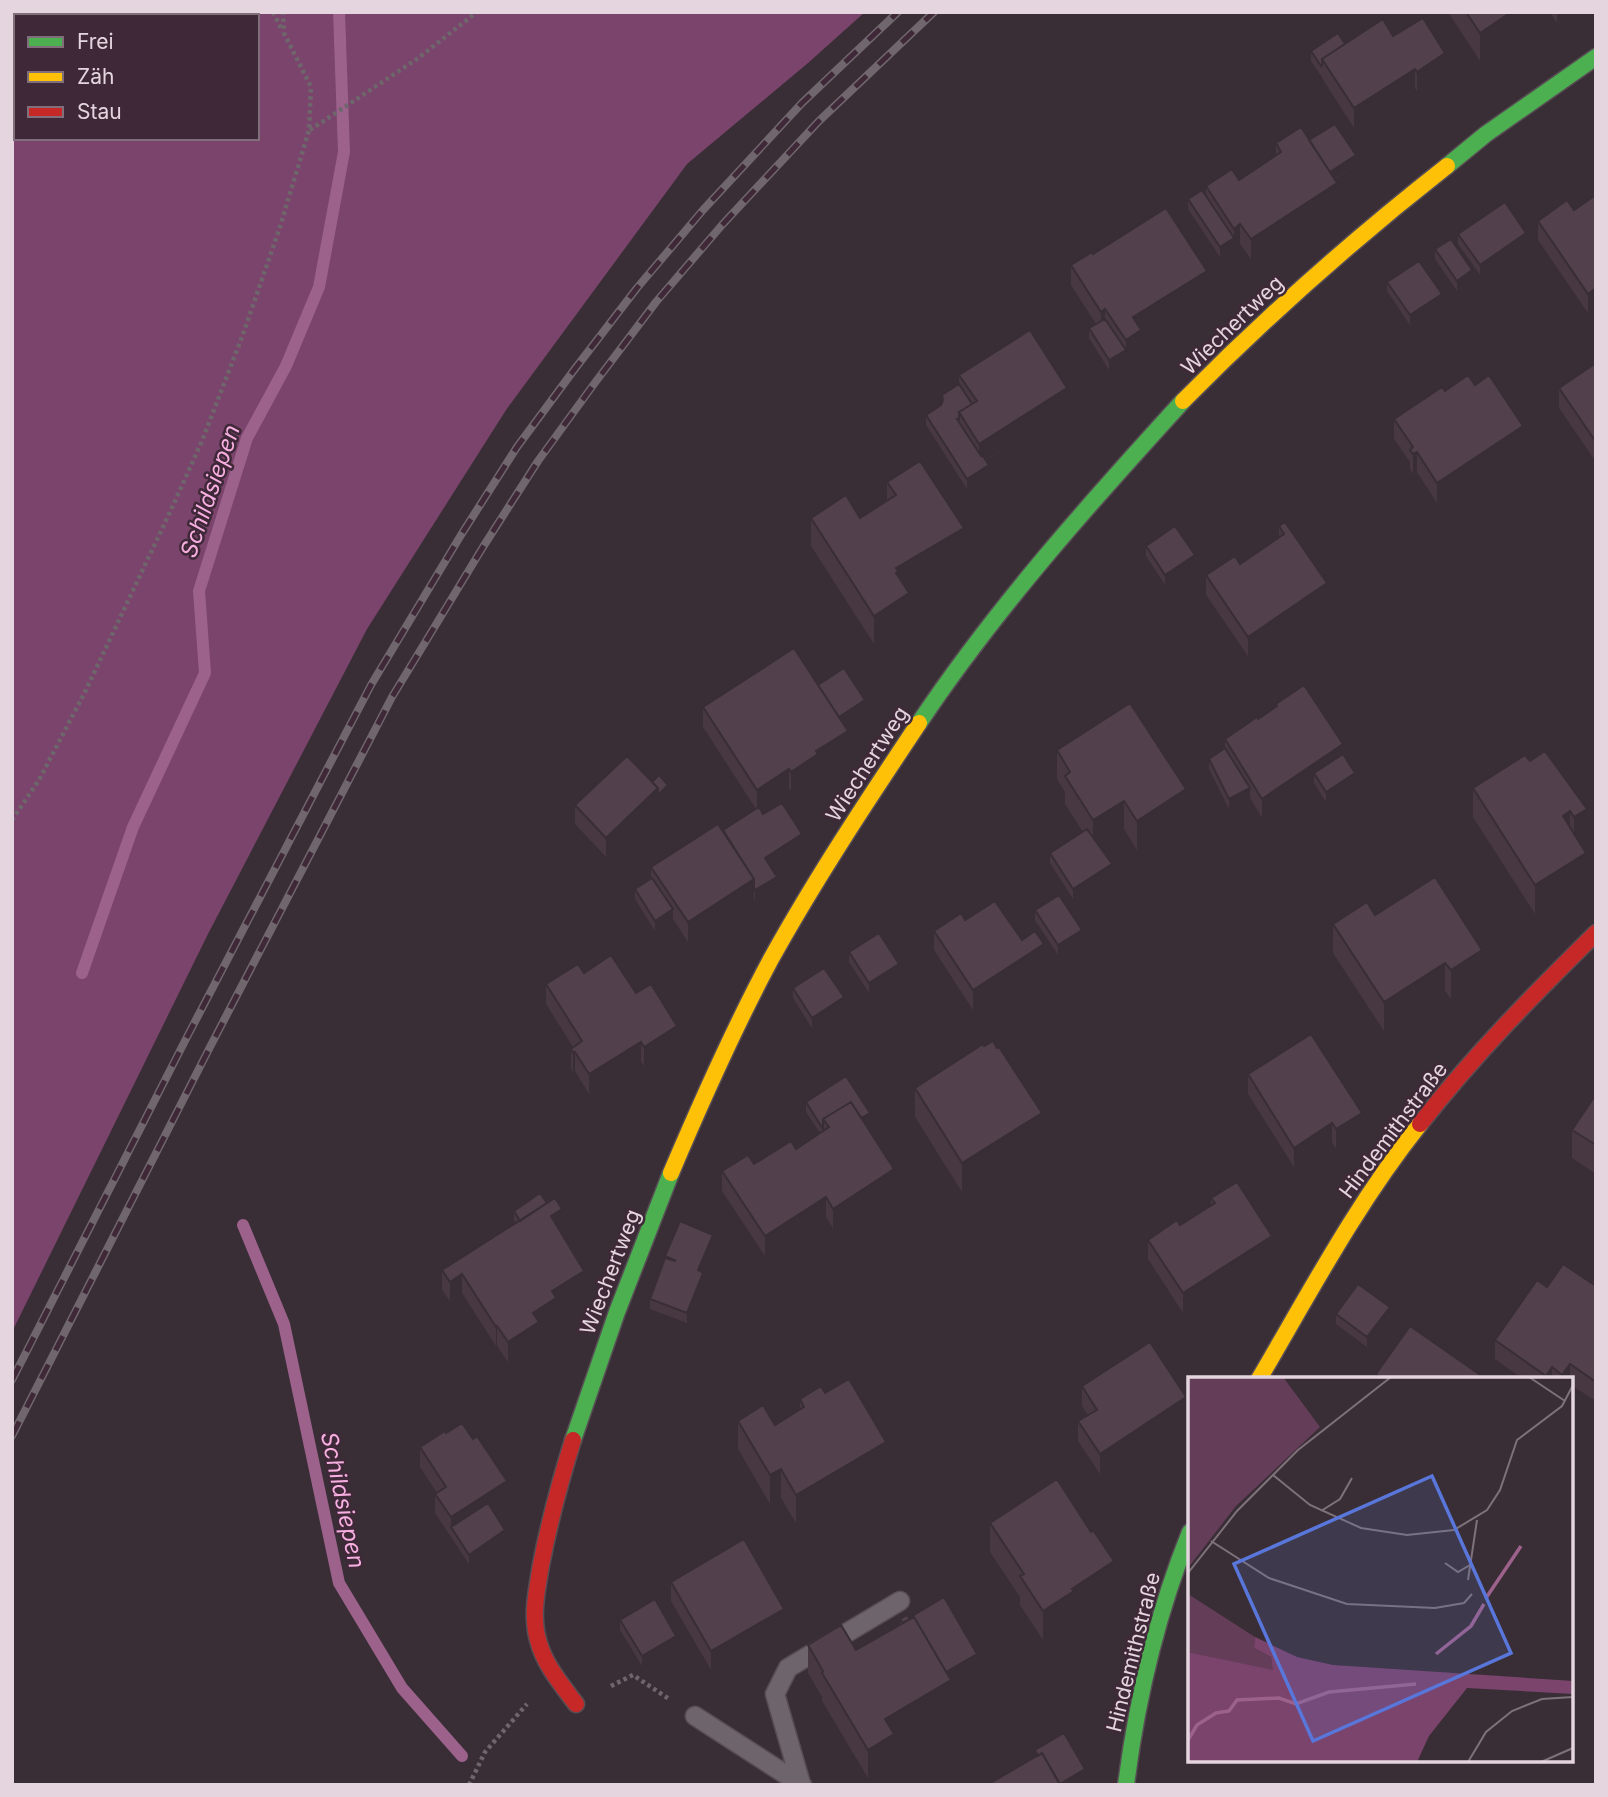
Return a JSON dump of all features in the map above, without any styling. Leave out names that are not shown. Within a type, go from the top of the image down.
[{"type":"street","name":"Wiechertweg","points":[[576,1704],[552,1674],[539,1646],[534,1613],[545,1546],[564,1474],[594,1376],[633,1265],[685,1139],[747,1005],[815,883],[923,716],[968,654],[1043,558],[1135,452],[1226,358],[1302,286],[1384,215],[1550,88],[1596,57]]},
{"type":"street","name":"Hindemithstraße","points":[[1260,1377],[1345,1231],[1392,1159],[1452,1083],[1519,1009],[1596,933]]},
{"type":"street","name":"Hindemithstraße","points":[[1126,1785],[1136,1716],[1154,1639],[1178,1559],[1188,1536]]},
{"type":"lane","points":[[802,1784],[775,1694],[788,1668],[900,1601]]},
{"type":"lane","points":[[695,1716],[802,1784]]},
{"type":"path","points":[[12,820],[39,780],[85,692],[202,441],[279,230],[309,130],[311,87],[272,12]]},
{"type":"path","points":[[283,12],[284,33]]},
{"type":"path","points":[[309,130],[417,59],[477,12]]},
{"type":"path","points":[[469,1785],[485,1752],[552,1674]]},
{"type":"path","points":[[576,1704],[633,1675],[695,1716]]},
{"type":"shaded area","points":[[12,12],[865,12],[687,164],[506,410],[367,629],[208,934],[12,1332]]},
{"type":"building","points":[[1466,12],[1511,12],[1480,33]]},
{"type":"building","points":[[1423,18],[1445,53],[1354,108],[1322,59],[1383,19],[1393,36]]},
{"type":"building","points":[[1338,33],[1345,44],[1322,59],[1321,66],[1311,51]]},
{"type":"building","points":[[1335,124],[1356,155],[1330,172],[1309,140]]},
{"type":"building","points":[[1301,127],[1337,183],[1251,239],[1240,224],[1234,229],[1206,186],[1232,169],[1239,180],[1281,152],[1276,143]]},
{"type":"building","points":[[1202,190],[1234,238],[1220,247],[1188,199]]},
{"type":"building","points":[[1596,195],[1596,288],[1588,294],[1538,221],[1567,200],[1574,210]]},
{"type":"building","points":[[1505,202],[1526,233],[1480,265],[1458,234]]},
{"type":"building","points":[[1166,208],[1207,271],[1133,317],[1141,330],[1126,340],[1105,309],[1101,312],[1071,265]]},
{"type":"building","points":[[1451,239],[1472,270],[1457,281],[1435,249]]},
{"type":"building","points":[[1419,261],[1442,294],[1410,315],[1387,282]]},
{"type":"building","points":[[1105,319],[1126,350],[1109,360],[1089,328]]},
{"type":"building","points":[[1030,330],[1067,388],[979,444],[959,412],[977,401],[959,375]]},
{"type":"building","points":[[1596,363],[1596,442],[1559,388]]},
{"type":"building","points":[[1468,375],[1475,385],[1489,375],[1523,426],[1437,483],[1417,452],[1413,454],[1410,450],[1413,447],[1394,419],[1442,387],[1445,391]]},
{"type":"building","points":[[959,384],[972,404],[959,412],[957,419],[989,465],[967,479],[926,415],[941,405],[942,395]]},
{"type":"building","points":[[920,461],[964,528],[896,568],[896,573],[909,593],[874,616],[811,518],[846,495],[860,518],[896,495],[887,482]]},
{"type":"building","points":[[1285,522],[1327,583],[1248,637],[1206,575],[1235,556],[1240,564],[1284,534],[1279,526]]},
{"type":"building","points":[[1175,526],[1195,555],[1165,575],[1146,546]]},
{"type":"building","points":[[794,648],[848,731],[816,751],[818,754],[791,772],[789,769],[757,790],[703,707]]},
{"type":"building","points":[[844,668],[865,700],[839,717],[818,685]]},
{"type":"building","points":[[1304,685],[1343,744],[1262,799],[1225,739],[1257,717],[1258,719]]},
{"type":"building","points":[[1130,703],[1186,789],[1137,821],[1124,801],[1093,820],[1065,776],[1070,772],[1057,750]]},
{"type":"building","points":[[1225,748],[1250,788],[1229,799],[1209,759]]},
{"type":"building","points":[[1545,751],[1587,809],[1574,817],[1570,811],[1563,816],[1586,853],[1535,885],[1473,788],[1525,755],[1530,761]]},
{"type":"building","points":[[1343,754],[1355,773],[1326,792],[1314,773]]},
{"type":"building","points":[[627,756],[658,788],[606,838],[575,805]]},
{"type":"building","points":[[659,775],[668,785],[658,795],[658,788],[652,782]]},
{"type":"building","points":[[782,803],[802,834],[765,858],[777,877],[755,890],[754,879],[723,830],[759,807],[763,814]]},
{"type":"building","points":[[718,824],[754,879],[688,922],[651,867]]},
{"type":"building","points":[[1087,829],[1112,864],[1073,889],[1050,853]]},
{"type":"building","points":[[1435,877],[1482,950],[1451,970],[1445,963],[1384,1002],[1333,924],[1367,902],[1375,915]]},
{"type":"building","points":[[652,878],[673,909],[655,921],[635,889]]},
{"type":"building","points":[[1059,895],[1082,930],[1058,945],[1035,910]]},
{"type":"building","points":[[995,901],[1022,940],[1035,931],[1044,944],[973,990],[934,931],[961,913],[965,920]]},
{"type":"building","points":[[879,933],[899,964],[869,983],[849,952]]},
{"type":"building","points":[[611,955],[636,993],[651,984],[677,1026],[644,1047],[641,1042],[589,1074],[571,1049],[582,1041],[546,984],[578,964],[584,973]]},
{"type":"building","points":[[824,968],[844,997],[812,1018],[793,988]]},
{"type":"building","points":[[1311,1034],[1362,1113],[1336,1129],[1332,1123],[1294,1148],[1248,1074]]},
{"type":"building","points":[[993,1041],[1042,1113],[962,1163],[915,1088],[983,1044],[984,1046]]},
{"type":"building","points":[[846,1076],[870,1113],[861,1118],[851,1102],[823,1119],[823,1129],[806,1102]]},
{"type":"building","points":[[1596,1094],[1596,1145],[1572,1130]]},
{"type":"building","points":[[851,1102],[894,1169],[833,1209],[826,1197],[765,1236],[722,1171],[748,1155],[754,1164],[791,1141],[796,1149],[829,1127],[823,1119]]},
{"type":"building","points":[[1237,1182],[1272,1236],[1183,1293],[1148,1240],[1177,1220],[1180,1225],[1215,1203],[1211,1198]]},
{"type":"building","points":[[540,1193],[547,1203],[520,1221],[514,1211]]},
{"type":"building","points":[[555,1198],[562,1209],[551,1216],[584,1271],[552,1291],[556,1298],[533,1313],[539,1322],[508,1342],[462,1274],[450,1282],[442,1270]]},
{"type":"building","points":[[680,1221],[713,1235],[698,1270],[703,1273],[687,1313],[650,1299],[665,1258],[676,1261],[665,1256]]},
{"type":"building","points":[[1563,1264],[1596,1286],[1596,1382],[1570,1364],[1562,1375],[1552,1367],[1546,1376],[1495,1340],[1537,1280],[1547,1287]]},
{"type":"building","points":[[1358,1284],[1390,1307],[1367,1337],[1336,1314]]},
{"type":"building","points":[[1410,1326],[1483,1377],[1380,1377],[1376,1374]]},
{"type":"building","points":[[1150,1342],[1186,1397],[1100,1454],[1078,1421],[1097,1410],[1082,1386]]},
{"type":"building","points":[[849,1379],[886,1442],[796,1495],[781,1469],[770,1475],[738,1421],[763,1405],[775,1425],[804,1407],[800,1399],[821,1386],[825,1393]]},
{"type":"building","points":[[462,1423],[473,1439],[477,1436],[507,1481],[451,1517],[435,1494],[446,1487],[420,1447]]},
{"type":"building","points":[[1057,1479],[1091,1532],[1093,1530],[1114,1561],[1043,1611],[1020,1576],[1024,1574],[990,1523]]},
{"type":"building","points":[[488,1503],[505,1530],[469,1555],[451,1527]]},
{"type":"building","points":[[744,1539],[784,1609],[711,1651],[671,1582]]},
{"type":"building","points":[[944,1597],[977,1654],[946,1672],[914,1617],[903,1623],[900,1619],[907,1615],[909,1618]]},
{"type":"building","points":[[655,1599],[676,1636],[642,1656],[620,1620]]},
{"type":"building","points":[[914,1617],[951,1680],[885,1719],[894,1734],[868,1750],[808,1645],[841,1625],[856,1650]]},
{"type":"building","points":[[1064,1733],[1085,1769],[1060,1784],[1042,1753],[1038,1756],[1035,1750]]},
{"type":"building","points":[[1042,1753],[1060,1785],[987,1785]]},
{"type":"waterway","name":"Schildsiepen","points":[[82,973],[133,827],[205,673],[199,591],[247,438],[286,366],[319,287],[344,152],[339,12]]},
{"type":"waterway","name":"Schildsiepen","points":[[243,1225],[284,1324],[339,1583],[402,1688],[462,1756]]},
{"type":"railway","points":[[12,1380],[371,685],[517,447],[637,288],[703,210],[802,103],[898,12]]},
{"type":"railway","points":[[12,1436],[392,697],[538,461],[656,302],[722,225],[819,121],[934,12]]},
{"type":"traffic: fast","points":[[1447,166],[1486,134],[1596,57]]},
{"type":"traffic: fast","points":[[919,723],[1012,598],[1078,518],[1183,401]]},
{"type":"traffic: fast","points":[[573,1440],[617,1312],[671,1173]]},
{"type":"traffic: fast","points":[[1126,1785],[1136,1720],[1158,1625],[1188,1537]]},
{"type":"traffic: slow","points":[[1183,401],[1311,279],[1447,166]]},
{"type":"traffic: slow","points":[[671,1173],[719,1064],[771,959],[824,869],[919,723]]},
{"type":"traffic: slow","points":[[1260,1377],[1355,1216],[1420,1124]]},
{"type":"traffic: jam","points":[[1420,1124],[1505,1026],[1596,933]]},
{"type":"traffic: jam","points":[[573,1440],[548,1534],[535,1612],[536,1631],[544,1657],[576,1704]]}]
